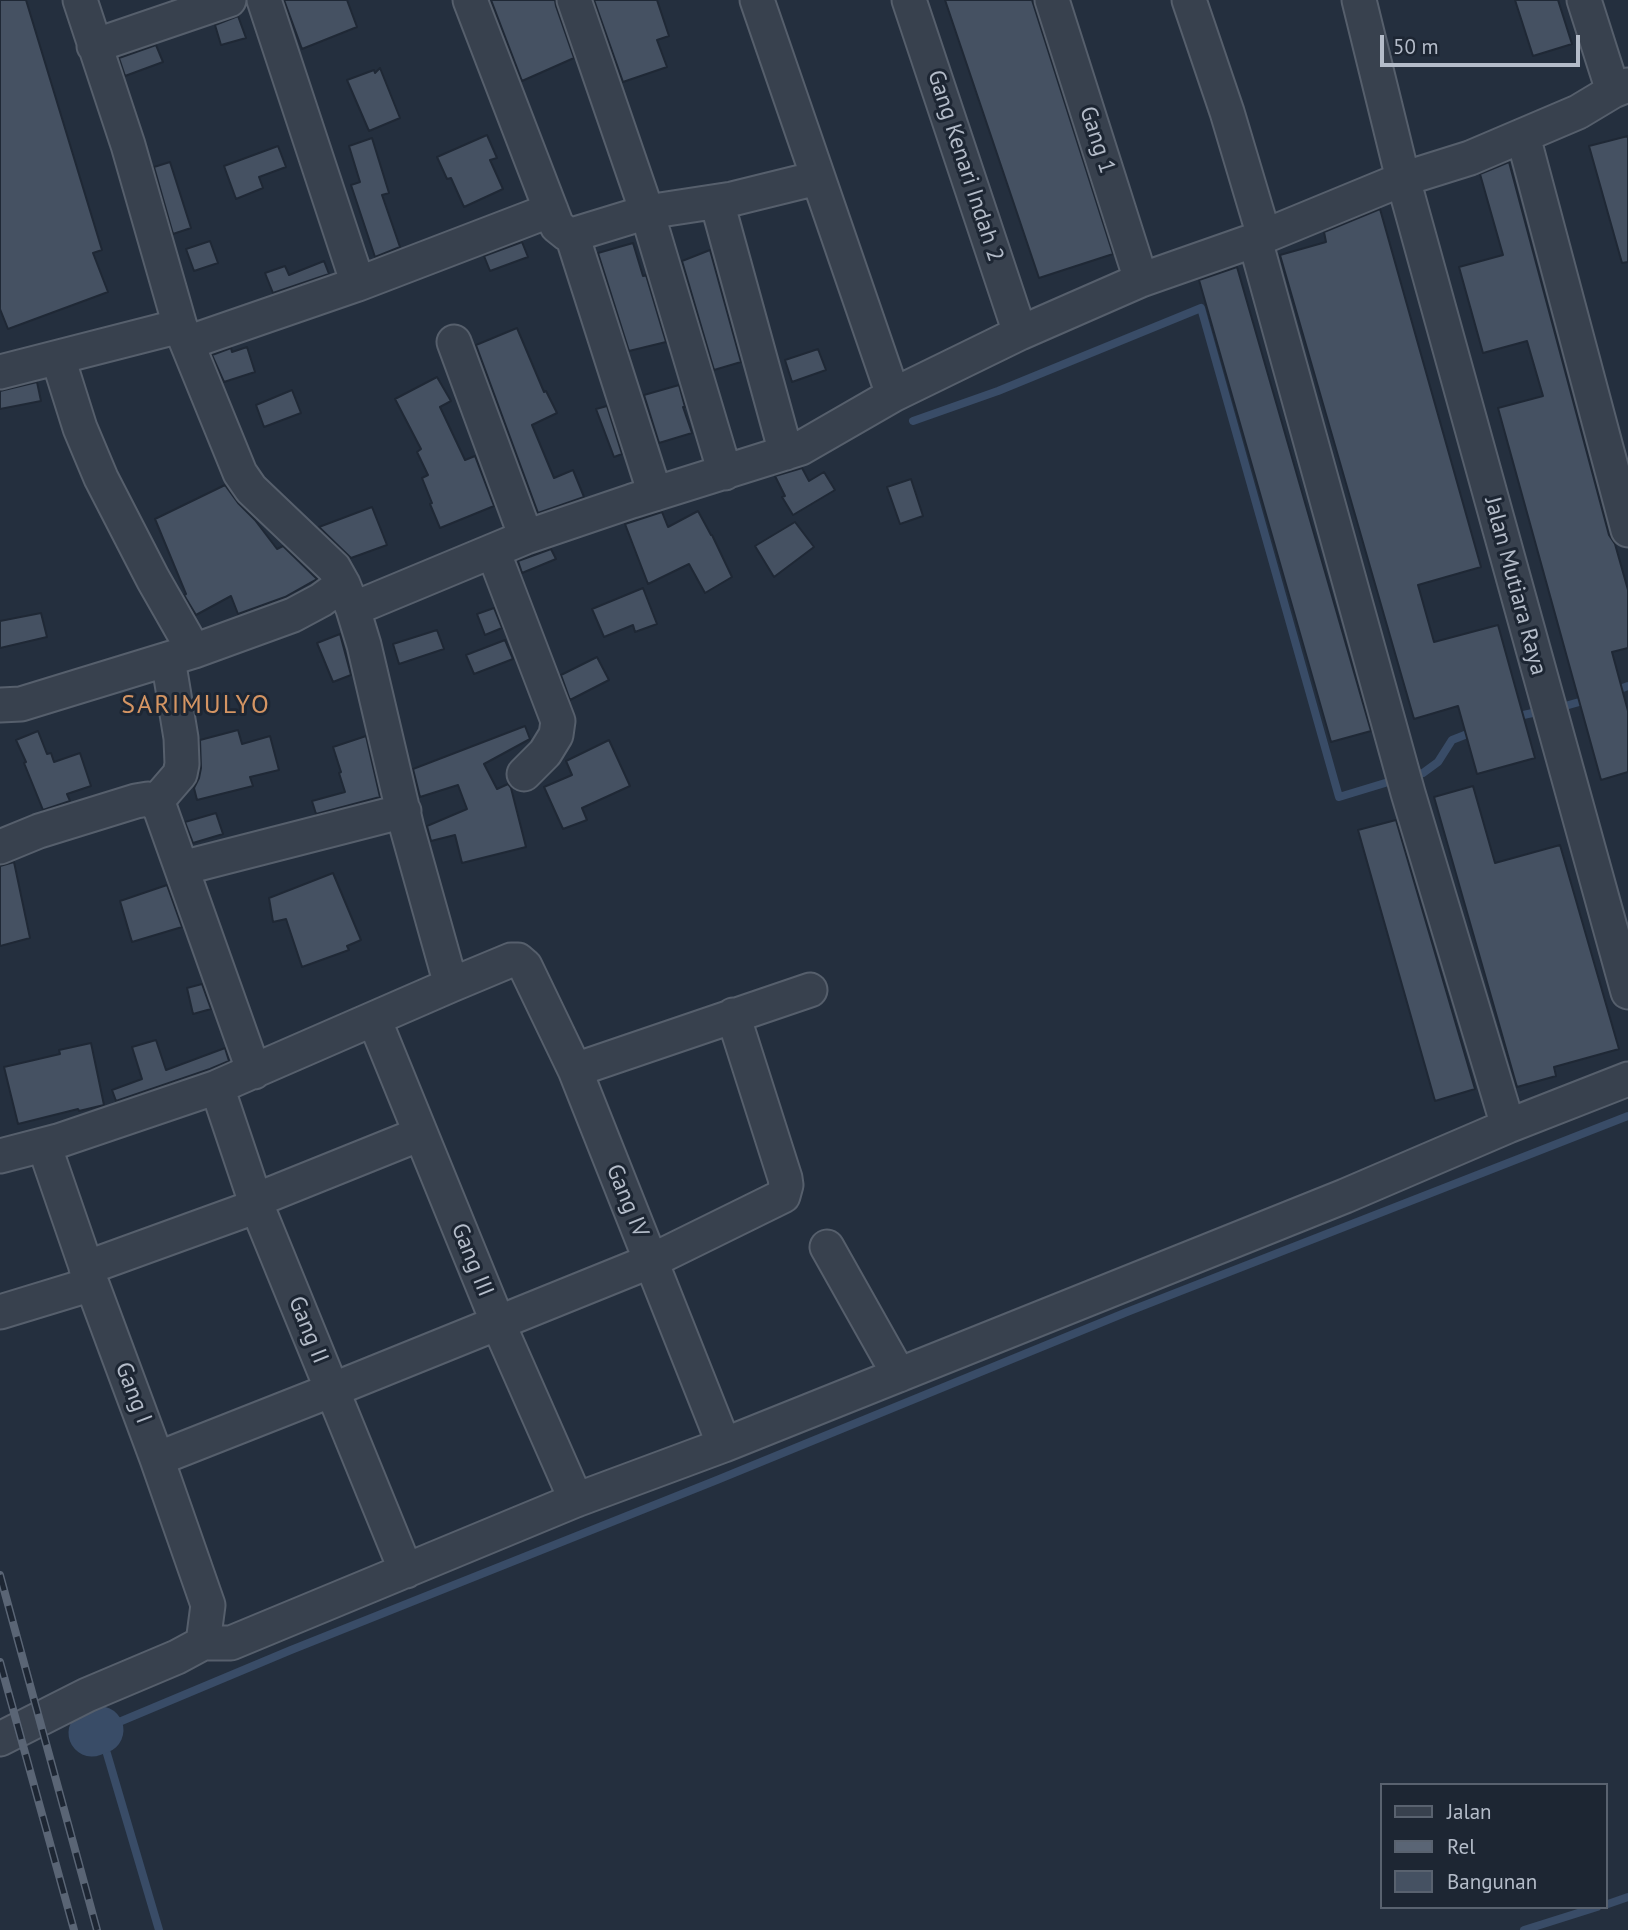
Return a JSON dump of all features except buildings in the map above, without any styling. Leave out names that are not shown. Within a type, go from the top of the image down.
[{"type":"street","points":[[0,1156],[44,1145],[217,1087],[451,985],[404,811],[364,645],[347,596],[334,568],[245,481],[240,472],[184,335],[128,145],[80,0]]},
{"type":"street","points":[[94,46],[229,0]]},
{"type":"street","points":[[264,0],[358,284]]},
{"type":"street","points":[[470,0],[557,226],[563,232],[572,235],[647,212],[716,202],[817,178]]},
{"type":"street","points":[[574,0],[647,212],[725,473]]},
{"type":"street","points":[[757,0],[893,395]]},
{"type":"street","name":"Gang Kenari Indah 2","points":[[909,0],[1020,332]]},
{"type":"street","name":"Gang 1","points":[[1052,0],[1141,280]]},
{"type":"street","points":[[1189,0],[1227,111],[1405,779],[1508,1126]]},
{"type":"street","name":"Jalan Mutiara Raya","points":[[1359,0],[1403,179],[1628,992]]},
{"type":"street","points":[[0,705],[22,704],[181,655],[293,615],[321,600],[347,596],[493,551],[526,537],[801,448],[893,395],[1020,332],[1141,280],[1259,238],[1403,179],[1470,158],[1578,112],[1623,91],[1584,0]]},
{"type":"street","points":[[1523,136],[1628,530]]},
{"type":"street","points":[[716,202],[786,453]]},
{"type":"street","points":[[0,372],[58,358],[184,335],[358,284],[551,210]]},
{"type":"street","points":[[572,235],[655,494]]},
{"type":"street","points":[[454,342],[526,537]]},
{"type":"street","points":[[58,358],[80,428],[101,478],[153,579],[181,655],[180,774],[155,803]]},
{"type":"street","points":[[493,551],[558,721],[556,735],[545,753],[524,774]]},
{"type":"street","points":[[0,847],[39,831],[136,801],[148,799],[155,803],[160,808],[254,1072]]},
{"type":"street","points":[[182,868],[404,811]]},
{"type":"street","name":"Gang IV","points":[[451,985],[511,960],[518,960],[525,965],[575,1070],[724,1445]]},
{"type":"street","points":[[575,1070],[810,990]]},
{"type":"street","points":[[157,1459],[651,1261],[777,1200],[785,1192],[785,1178],[733,1015]]},
{"type":"street","name":"Gang III","points":[[374,1018],[498,1323],[576,1500]]},
{"type":"street","points":[[0,1739],[87,1695],[177,1657],[203,1643],[231,1643],[576,1500],[724,1445],[899,1375],[1628,1079]]},
{"type":"street","name":"Gang II","points":[[217,1087],[257,1203],[406,1571]]},
{"type":"street","points":[[0,1312],[420,1134]]},
{"type":"street","name":"Gang I","points":[[44,1145],[208,1605],[203,1643]]},
{"type":"street","points":[[827,1247],[899,1375]]},
{"type":"waterway","points":[[913,421],[998,391],[1201,308],[1339,797],[1395,780]]},
{"type":"waterway","points":[[1612,692],[1628,686]]},
{"type":"waterway","points":[[1558,708],[1590,699]]},
{"type":"waterway","points":[[1514,717],[1542,711]]},
{"type":"waterway","points":[[1411,776],[1423,773],[1438,762],[1452,740],[1475,731]]},
{"type":"waterway","points":[[159,1930],[100,1730],[1127,1312],[1628,1116]]},
{"type":"waterway","points":[[92,1733],[100,1730]]},
{"type":"waterway","points":[[1607,1904],[1628,1897]]},
{"type":"waterway","points":[[1524,1930],[1591,1909]]},
{"type":"railway","points":[[0,1575],[97,1930]]},
{"type":"railway","points":[[0,1662],[74,1930]]},
{"type":"district","name":"SARIMULYO","points":[[196,706]]}]
